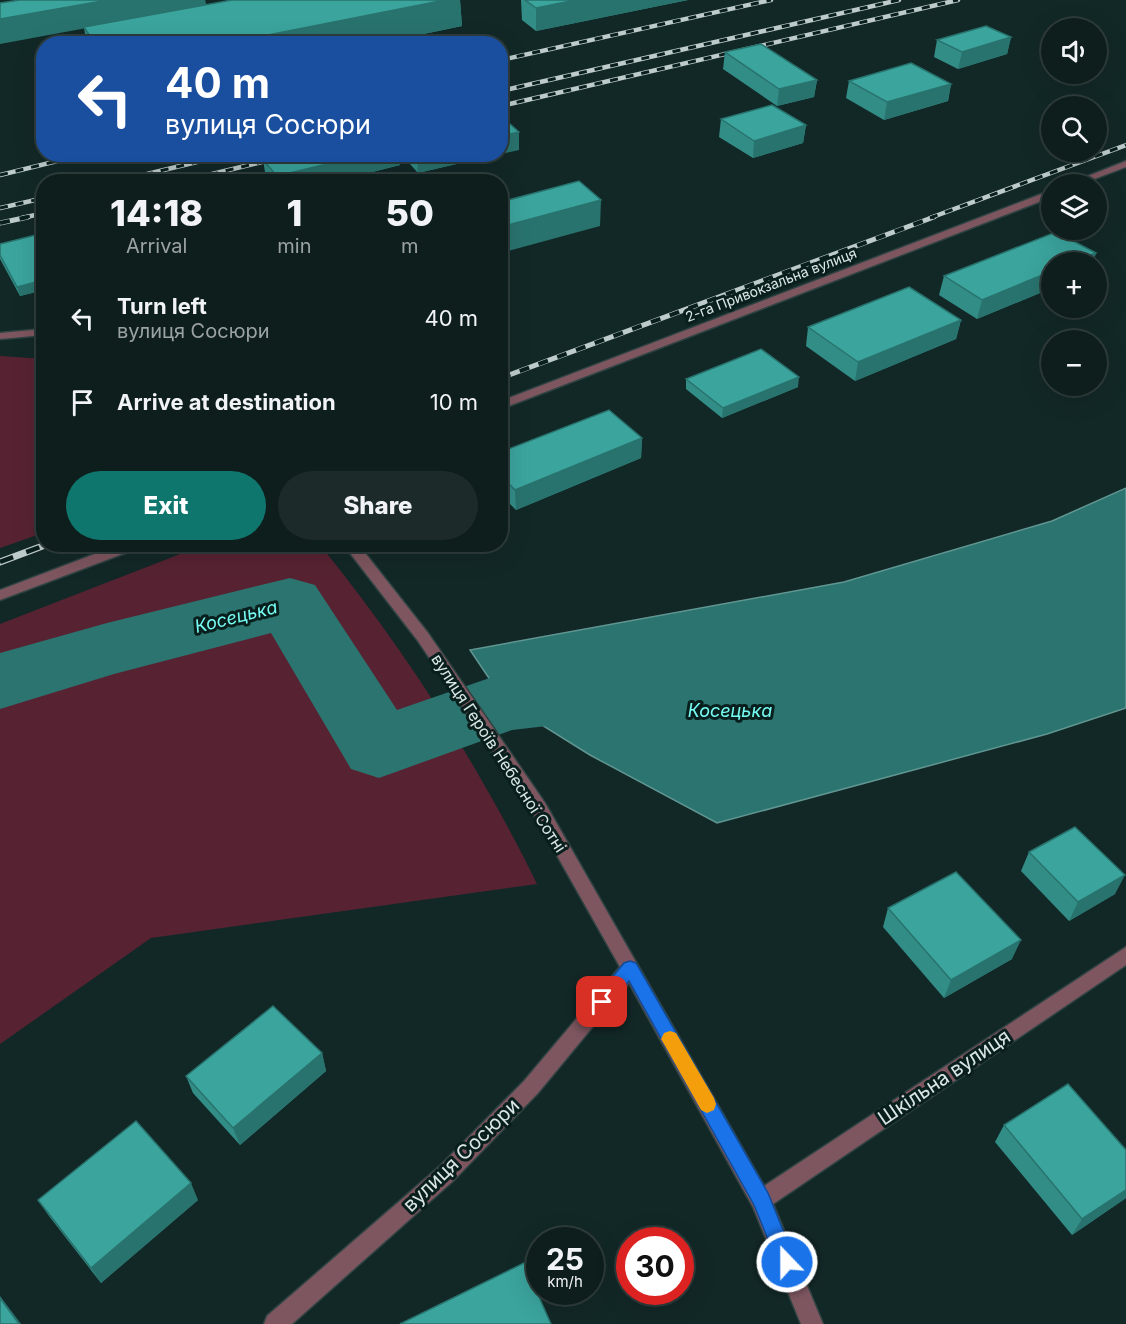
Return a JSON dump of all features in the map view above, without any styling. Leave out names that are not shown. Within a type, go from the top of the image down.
[{"type":"street","points":[[1100,174],[1126,164]]},
{"type":"street","name":"2-га Привокзальна вулиця","points":[[508,402],[1041,197]]},
{"type":"street","points":[[0,336],[36,333]]},
{"type":"street","points":[[0,595],[115,552]]},
{"type":"street","name":"вулиця Героїв Небесної Сотні","points":[[356,552],[423,637],[539,808],[762,1200],[812,1324]]},
{"type":"street","name":"Шкільна вулиця","points":[[762,1200],[1126,955]]},
{"type":"street","name":"вулиця Сосюри","points":[[275,1324],[446,1174],[531,1087],[630,968]]},
{"type":"shaded area","points":[[0,356],[36,358],[36,535],[0,548]]},
{"type":"shaded area","points":[[185,552],[326,552],[381,625],[438,708],[490,795],[537,884],[151,938],[0,1044],[0,624]]},
{"type":"water","name":"Косецька","points":[[1126,488],[1126,708],[1047,734],[717,823],[590,755],[505,702],[470,650],[844,582],[1052,521]]},
{"type":"building","points":[[20,0],[108,0],[0,19],[0,3]]},
{"type":"building","points":[[232,0],[445,0],[263,36],[90,36],[84,27]]},
{"type":"building","points":[[525,0],[576,0],[536,8]]},
{"type":"building","points":[[986,26],[1011,37],[962,52],[937,40]]},
{"type":"building","points":[[761,44],[817,80],[779,89],[725,52]]},
{"type":"building","points":[[911,63],[951,84],[887,102],[849,81]]},
{"type":"building","points":[[772,105],[806,125],[754,141],[721,119]]},
{"type":"building","points":[[508,122],[519,132],[508,134]]},
{"type":"building","points":[[265,162],[336,162],[285,174],[275,174]]},
{"type":"building","points":[[579,181],[601,200],[508,225],[508,200]]},
{"type":"building","points":[[36,235],[36,282],[17,287],[0,255],[0,244]]},
{"type":"building","points":[[1041,238],[1041,240],[1071,240],[1094,252],[1041,252],[1041,276],[982,300],[944,276]]},
{"type":"building","points":[[909,287],[961,320],[858,362],[808,327]]},
{"type":"building","points":[[761,349],[799,377],[723,408],[686,379]]},
{"type":"building","points":[[609,410],[642,438],[515,490],[508,483],[508,449]]},
{"type":"building","points":[[1075,827],[1125,875],[1078,902],[1029,852]]},
{"type":"building","points":[[956,872],[1021,940],[951,980],[888,908]]},
{"type":"building","points":[[273,1006],[322,1053],[233,1128],[186,1076]]},
{"type":"building","points":[[1068,1084],[1126,1150],[1126,1190],[1082,1219],[1004,1125]]},
{"type":"building","points":[[136,1121],[191,1183],[91,1268],[38,1200]]},
{"type":"building","points":[[524,1263],[526,1305],[543,1305],[551,1324],[400,1324]]},
{"type":"building","points":[[0,1298],[19,1324],[0,1324]]},
{"type":"waterway","name":"Косецька","points":[[0,681],[107,649],[290,603],[379,748],[504,702],[608,691]]},
{"type":"railway","points":[[508,58],[771,0]]},
{"type":"railway","points":[[508,89],[899,0]]},
{"type":"railway","points":[[508,104],[958,0]]},
{"type":"railway","points":[[930,218],[1126,145]]},
{"type":"railway","points":[[0,175],[53,162]]},
{"type":"railway","points":[[147,174],[197,162]]},
{"type":"railway","points":[[212,174],[262,162]]},
{"type":"railway","points":[[0,208],[36,200]]},
{"type":"railway","points":[[22,218],[36,215]]},
{"type":"railway","points":[[0,223],[28,217]]},
{"type":"railway","points":[[508,375],[934,217]]},
{"type":"railway","points":[[0,562],[36,548]]},
{"type":"slow traffic","points":[[670,1039],[707,1104]]},
{"type":"route","points":[[602,1002],[630,968],[762,1200],[787,1262]]}]
